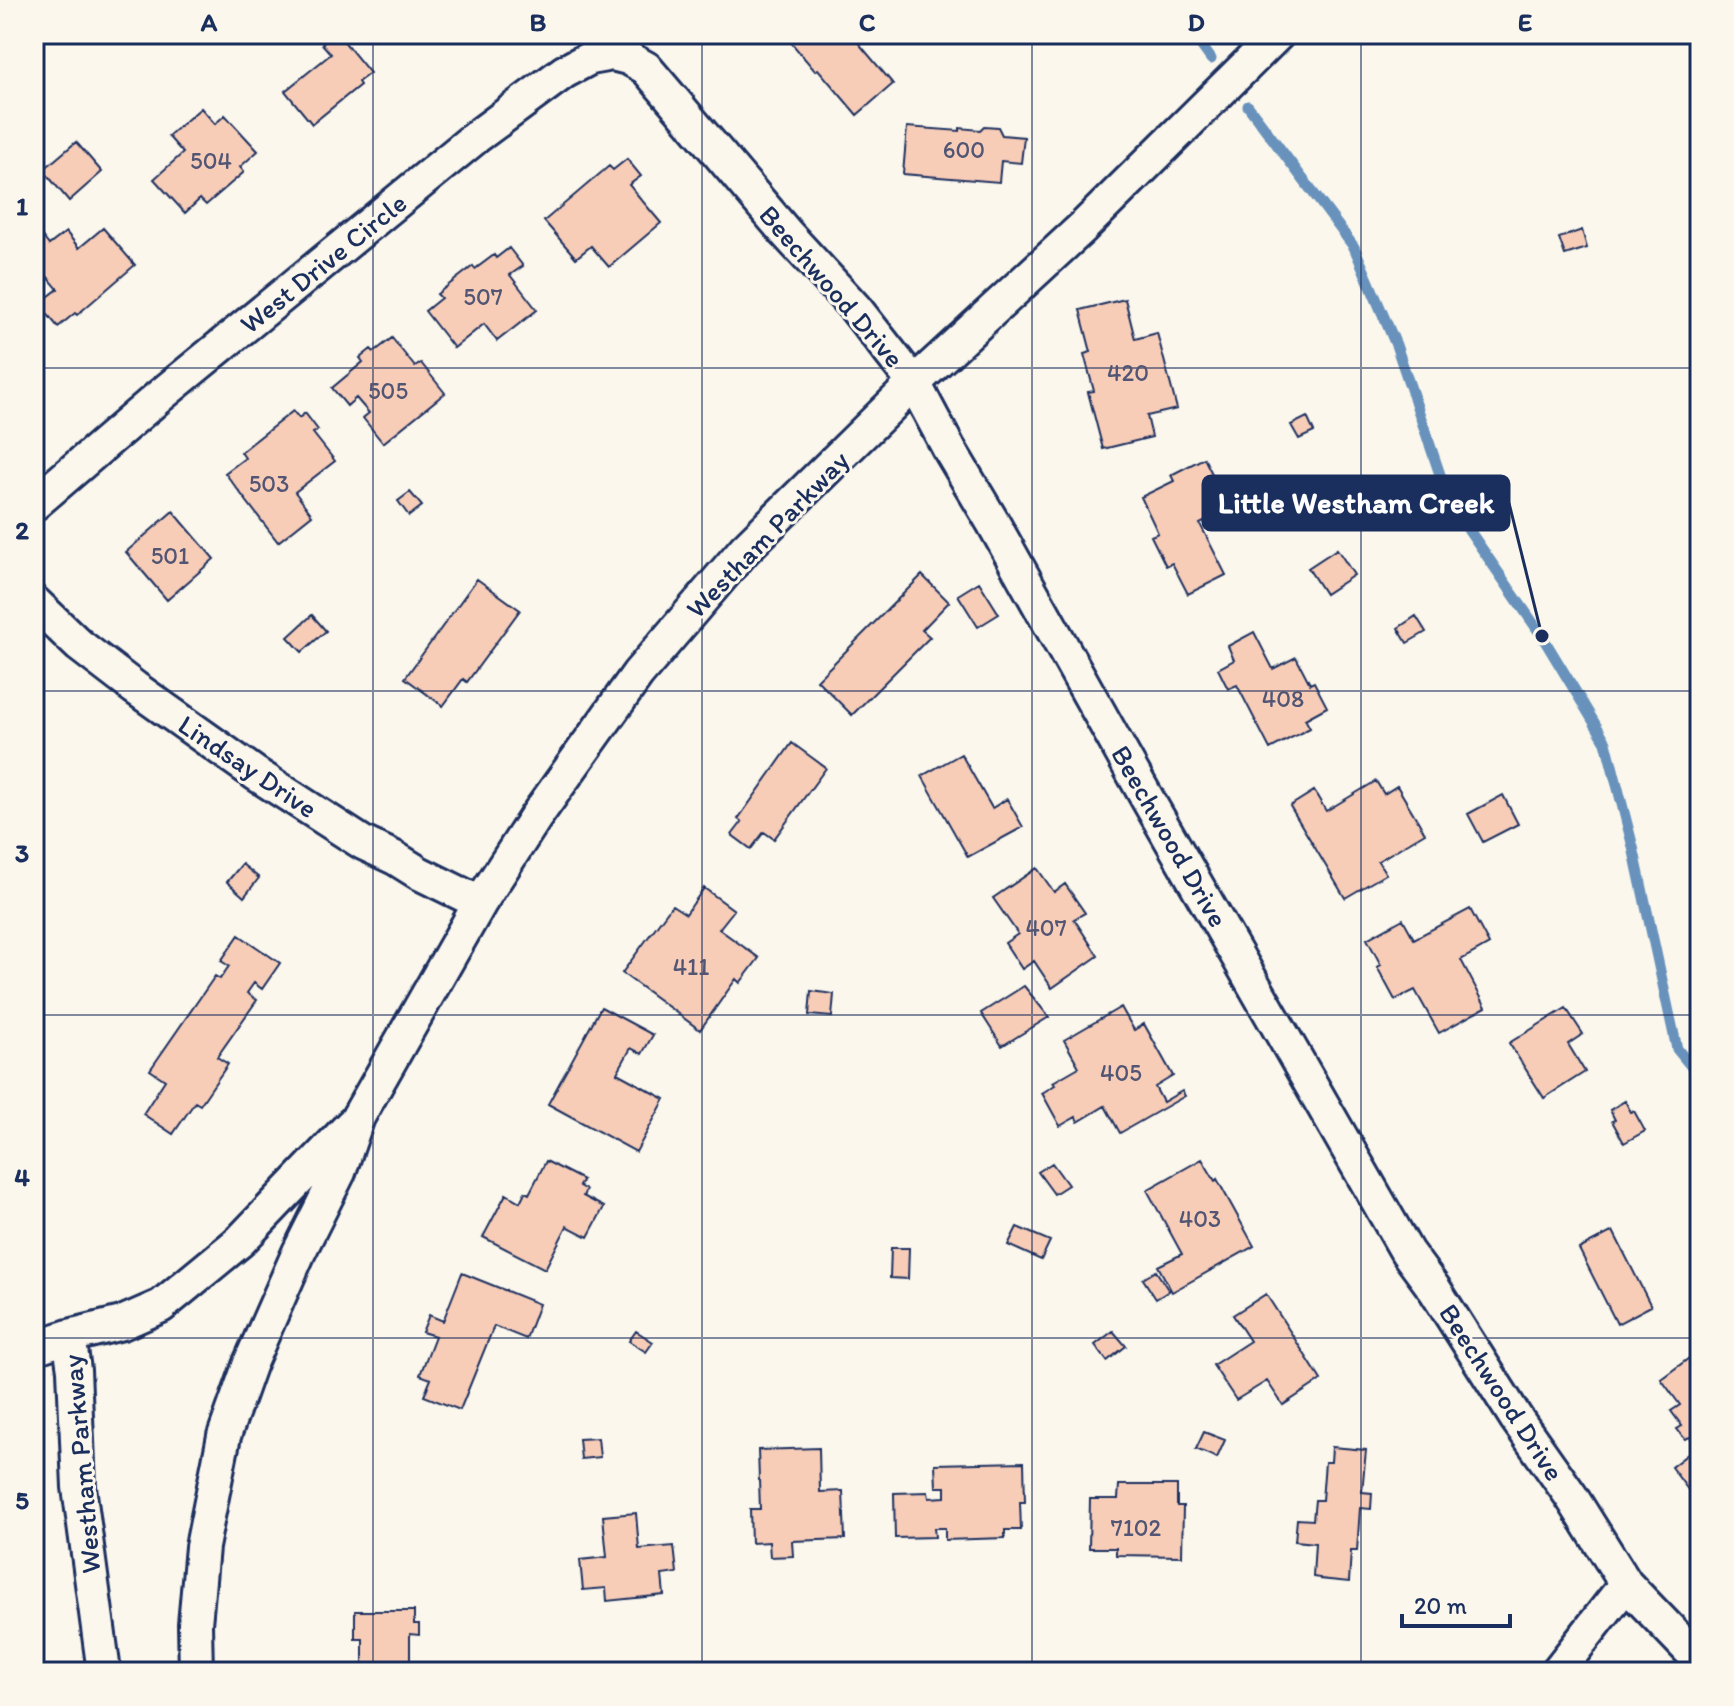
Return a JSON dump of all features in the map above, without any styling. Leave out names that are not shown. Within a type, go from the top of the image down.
[{"type":"street","name":"Westham Parkway","points":[[196,1672],[195,1624],[202,1547],[224,1436],[250,1363],[299,1252],[339,1172],[358,1117],[480,903],[535,818],[638,674],[745,549],[914,383],[1082,228],[1278,34]]},
{"type":"street","name":"Beechwood Drive","points":[[620,46],[646,68],[787,234],[856,309],[914,383],[1407,1252],[1571,1496],[1626,1584],[1700,1661]]},
{"type":"street","name":"West Drive Circle","points":[[34,504],[161,395],[488,128],[564,72],[590,58],[612,54],[620,46]]},
{"type":"street","name":"Lindsay Drive","points":[[34,602],[79,645],[256,774],[363,843],[480,903]]},
{"type":"street","name":"Westham Parkway","points":[[104,1672],[79,1487],[74,1370],[69,1336],[122,1323],[161,1306],[240,1241],[358,1117]]},
{"type":"street","points":[[34,1348],[69,1336]]},
{"type":"street","points":[[1557,1672],[1626,1584]]},
{"type":"building","points":[[335,34],[370,73],[358,82],[360,85],[312,124],[285,91],[331,54],[322,44]]},
{"type":"building","points":[[784,34],[851,34],[893,84],[857,115]]},
{"type":"building","points":[[201,108],[215,124],[225,115],[258,151],[240,167],[244,172],[206,205],[200,199],[185,213],[154,179],[183,153],[168,136]]},
{"type":"building","points":[[984,126],[998,127],[1002,135],[1024,137],[1021,163],[1001,161],[999,182],[903,174],[907,127],[960,131],[960,128],[980,130]]},
{"type":"building","points":[[76,142],[102,172],[69,201],[43,170]]},
{"type":"building","points":[[627,159],[641,176],[629,185],[661,223],[609,267],[591,246],[576,258],[544,221],[609,166],[613,170]]},
{"type":"building","points":[[34,226],[49,245],[66,232],[79,248],[103,228],[135,265],[77,315],[75,313],[58,327],[39,304],[58,289],[47,276],[34,286]]},
{"type":"building","points":[[1582,230],[1587,248],[1565,255],[1559,238]]},
{"type":"building","points":[[509,248],[523,266],[510,275],[537,310],[497,341],[484,324],[454,348],[425,311],[441,298],[437,294],[473,266],[475,269]]},
{"type":"building","points":[[1125,299],[1135,339],[1157,333],[1177,409],[1147,416],[1152,437],[1103,449],[1088,392],[1094,391],[1084,354],[1091,352],[1080,310]]},
{"type":"building","points":[[392,338],[415,367],[421,363],[445,393],[383,443],[363,418],[369,413],[356,398],[347,406],[332,388],[363,362],[360,358]]},
{"type":"building","points":[[293,411],[299,418],[305,413],[318,430],[313,433],[335,461],[295,492],[312,515],[278,542],[225,473],[245,458],[241,452]]},
{"type":"building","points":[[1307,417],[1314,432],[1299,439],[1291,425]]},
{"type":"building","points":[[1204,458],[1230,509],[1200,524],[1226,575],[1188,594],[1172,563],[1166,566],[1151,536],[1158,533],[1141,497],[1174,481],[1171,475]]},
{"type":"building","points":[[410,492],[422,506],[409,516],[398,501]]},
{"type":"building","points":[[173,511],[214,559],[167,600],[126,552]]},
{"type":"building","points":[[1337,549],[1354,575],[1325,594],[1308,568]]},
{"type":"building","points":[[922,575],[949,602],[922,630],[930,637],[852,715],[817,680]]},
{"type":"building","points":[[477,579],[520,610],[467,682],[463,679],[443,706],[405,678]]},
{"type":"building","points":[[979,582],[999,614],[978,627],[958,595]]},
{"type":"building","points":[[312,615],[326,631],[302,652],[288,637]]},
{"type":"building","points":[[1416,616],[1426,632],[1407,643],[1398,628]]},
{"type":"building","points":[[1254,632],[1273,669],[1296,657],[1327,707],[1305,719],[1310,728],[1270,749],[1237,685],[1228,689],[1218,669],[1234,660],[1228,646]]},
{"type":"building","points":[[792,743],[826,768],[774,839],[764,832],[751,849],[732,835],[742,822],[738,819]]},
{"type":"building","points":[[961,754],[992,808],[1007,799],[1023,827],[968,857],[922,776]]},
{"type":"building","points":[[1376,781],[1384,794],[1397,786],[1425,833],[1378,861],[1386,874],[1345,898],[1290,806],[1314,791],[1326,811]]},
{"type":"building","points":[[1503,795],[1518,824],[1483,842],[1468,814]]},
{"type":"building","points":[[242,864],[259,878],[244,897],[227,882]]},
{"type":"building","points":[[1037,868],[1054,892],[1065,884],[1085,913],[1074,919],[1098,956],[1052,988],[1034,961],[1022,969],[1005,943],[1018,934],[993,898]]},
{"type":"building","points":[[704,888],[734,910],[719,929],[759,958],[740,983],[736,979],[700,1030],[622,973],[672,905],[686,914]]},
{"type":"building","points":[[1470,909],[1489,944],[1461,960],[1486,1007],[1439,1033],[1415,990],[1395,1000],[1377,967],[1381,965],[1367,939],[1403,919],[1414,939]]},
{"type":"building","points":[[239,935],[280,963],[262,989],[254,983],[247,993],[257,1000],[217,1057],[228,1064],[200,1105],[195,1102],[173,1134],[143,1114],[165,1080],[150,1070],[215,976],[220,979],[229,966],[221,961]]},
{"type":"building","points":[[1024,986],[1049,1017],[1002,1046],[981,1013]]},
{"type":"building","points":[[811,991],[834,994],[832,1017],[809,1015]]},
{"type":"building","points":[[601,1007],[653,1035],[642,1054],[631,1048],[617,1073],[665,1099],[636,1152],[548,1104]]},
{"type":"building","points":[[1121,1007],[1134,1030],[1144,1024],[1173,1076],[1155,1087],[1163,1102],[1182,1091],[1185,1096],[1120,1133],[1105,1106],[1078,1122],[1076,1117],[1060,1126],[1042,1093],[1055,1085],[1053,1082],[1079,1067],[1064,1040]]},
{"type":"building","points":[[1566,1008],[1583,1034],[1568,1044],[1585,1072],[1544,1098],[1509,1043]]},
{"type":"building","points":[[1625,1101],[1645,1131],[1624,1143],[1612,1121],[1615,1120],[1610,1110]]},
{"type":"building","points":[[34,1129],[39,1130],[34,1154]]},
{"type":"building","points":[[1202,1159],[1215,1181],[1217,1179],[1254,1246],[1172,1292],[1158,1266],[1182,1254],[1147,1190]]},
{"type":"building","points":[[546,1161],[583,1180],[579,1186],[586,1190],[583,1196],[604,1207],[588,1237],[567,1226],[545,1269],[483,1237],[506,1194],[520,1202],[525,1192],[529,1194]]},
{"type":"building","points":[[1052,1163],[1068,1185],[1054,1194],[1038,1172]]},
{"type":"building","points":[[1017,1227],[1050,1241],[1041,1260],[1008,1245]]},
{"type":"building","points":[[1613,1231],[1651,1306],[1617,1324],[1579,1249]]},
{"type":"building","points":[[891,1248],[909,1248],[908,1279],[890,1278]]},
{"type":"building","points":[[1156,1271],[1169,1291],[1156,1299],[1143,1279]]},
{"type":"building","points":[[462,1273],[539,1304],[526,1339],[494,1326],[460,1410],[424,1396],[431,1379],[420,1375],[435,1336],[422,1332],[429,1315],[443,1321]]},
{"type":"building","points":[[1266,1294],[1321,1380],[1283,1405],[1267,1381],[1236,1400],[1213,1365],[1250,1341],[1233,1315]]},
{"type":"building","points":[[636,1331],[653,1342],[646,1352],[629,1341]]},
{"type":"building","points":[[1113,1331],[1126,1346],[1107,1361],[1095,1345]]},
{"type":"building","points":[[1700,1350],[1698,1503],[1671,1467],[1697,1447],[1690,1437],[1685,1439],[1677,1429],[1682,1426],[1671,1411],[1680,1405],[1661,1379]]},
{"type":"building","points":[[1204,1432],[1225,1440],[1217,1458],[1196,1449]]},
{"type":"building","points":[[598,1438],[600,1457],[581,1459],[579,1439]]},
{"type":"building","points":[[1332,1447],[1366,1450],[1362,1492],[1372,1493],[1371,1509],[1360,1508],[1357,1551],[1351,1551],[1349,1582],[1313,1577],[1315,1543],[1295,1541],[1297,1519],[1313,1520],[1315,1500],[1322,1500],[1325,1462],[1331,1462]]},
{"type":"building","points":[[819,1448],[820,1492],[843,1491],[845,1539],[792,1541],[793,1556],[770,1557],[769,1542],[751,1543],[750,1509],[760,1509],[758,1450]]},
{"type":"building","points":[[1024,1462],[1025,1502],[1020,1502],[1021,1530],[1005,1530],[1005,1538],[945,1540],[945,1528],[934,1528],[935,1537],[895,1538],[894,1493],[928,1492],[929,1498],[945,1497],[945,1487],[936,1487],[935,1464]]},
{"type":"building","points":[[1119,1485],[1177,1485],[1177,1506],[1183,1506],[1182,1556],[1116,1555],[1116,1548],[1089,1548],[1090,1499],[1118,1499]]},
{"type":"building","points":[[636,1513],[639,1549],[674,1546],[677,1573],[662,1575],[664,1595],[607,1601],[606,1588],[583,1590],[580,1560],[607,1557],[603,1516]]},
{"type":"building","points":[[355,1611],[414,1611],[414,1624],[419,1624],[419,1635],[410,1634],[410,1670],[363,1672],[363,1639],[355,1639]]},
{"type":"waterway","points":[[1193,34],[1211,59]]},
{"type":"waterway","points":[[1248,106],[1354,247],[1396,345],[1449,501],[1542,636],[1606,742],[1633,847],[1677,1049],[1700,1077]]},
{"type":"place","name":"Little Westham Creek","points":[[1542,636]]}]
